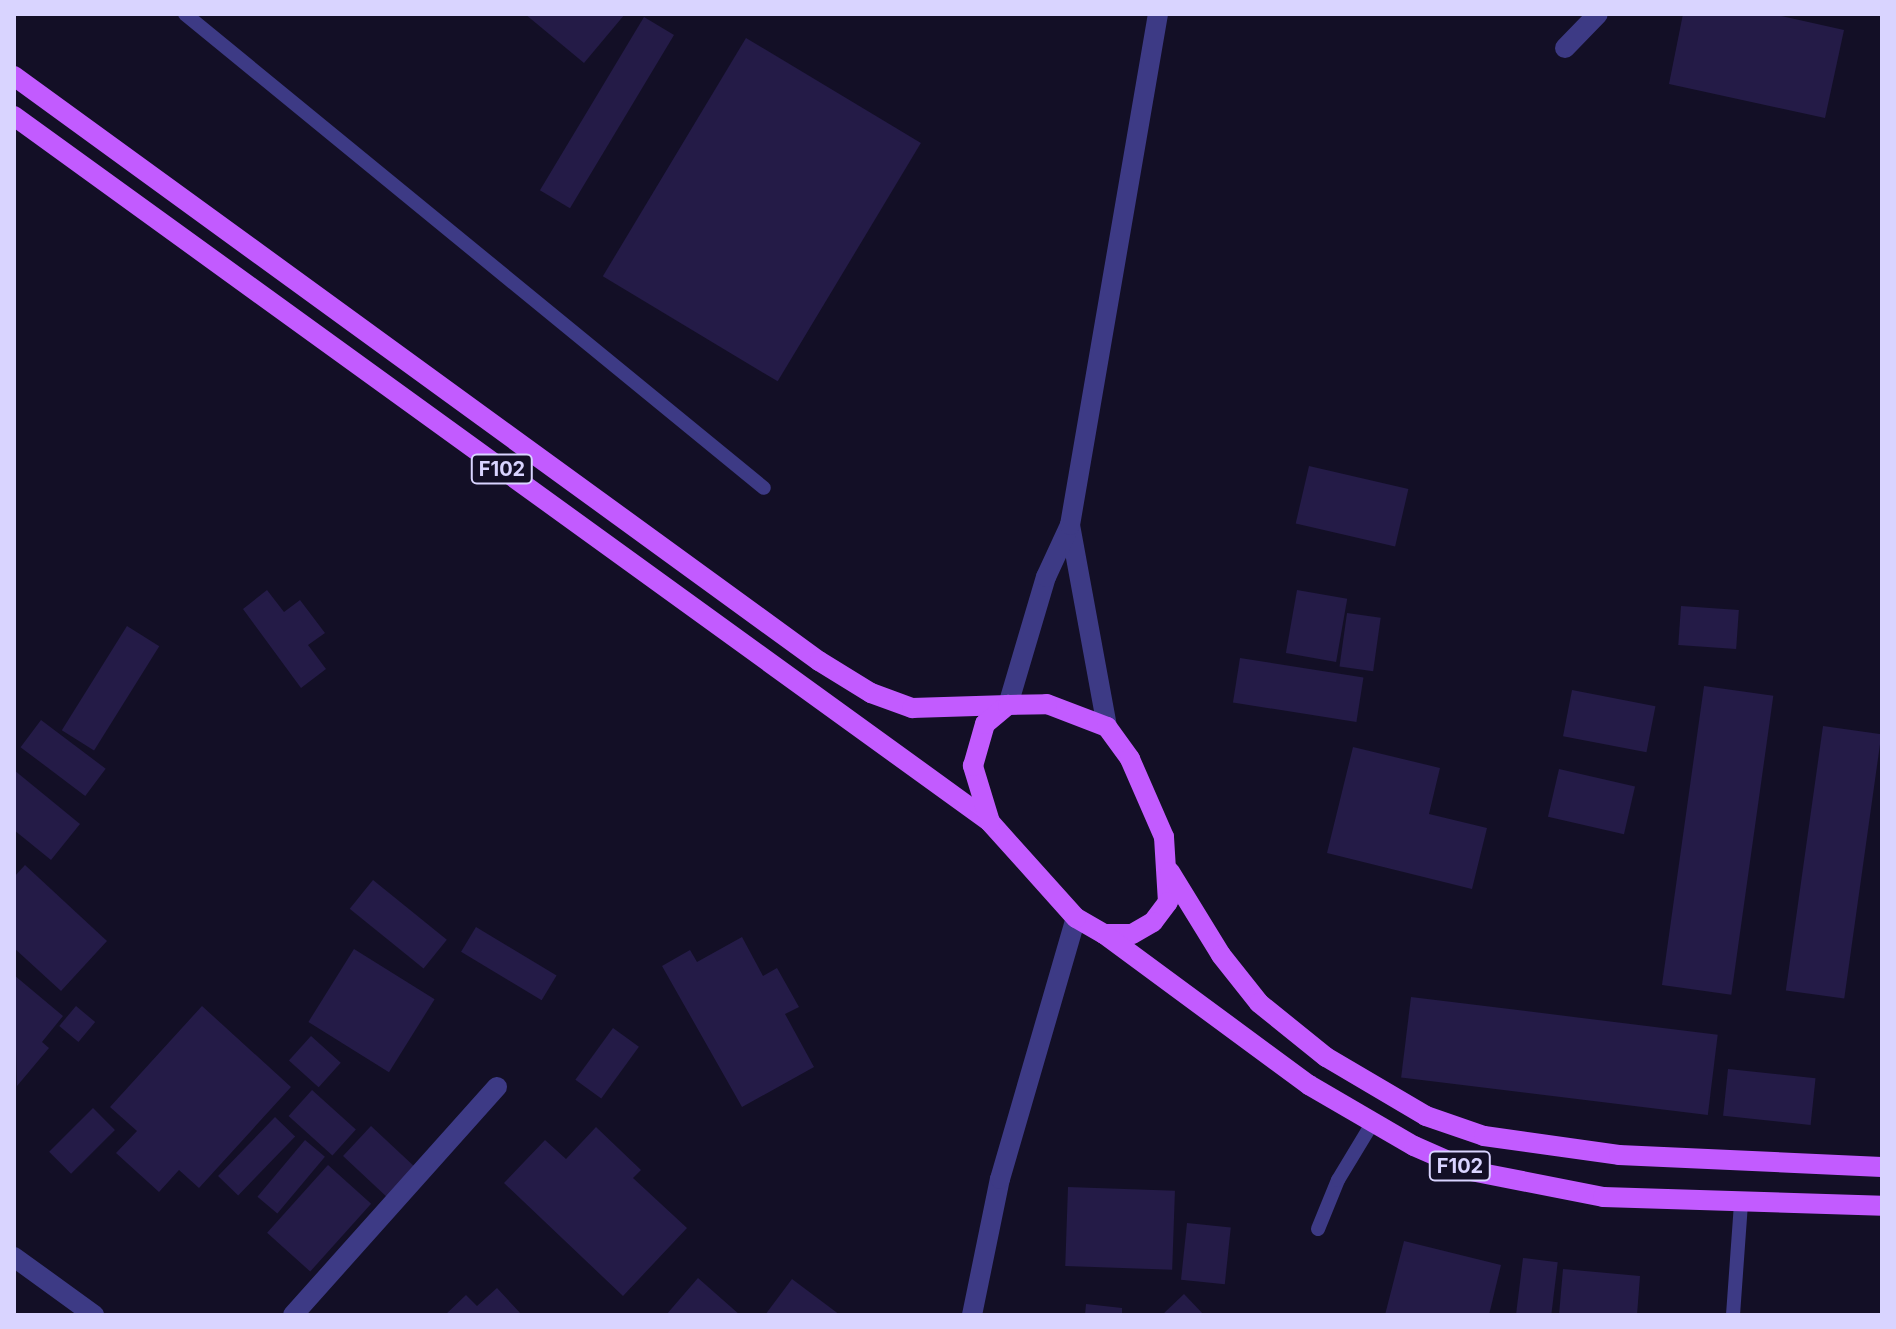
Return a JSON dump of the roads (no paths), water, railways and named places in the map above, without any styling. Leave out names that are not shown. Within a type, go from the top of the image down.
[{"type":"main road","name":"F102","points":[[14,76],[819,661],[871,693],[912,708],[1047,704],[1107,727],[1130,759],[1153,811],[1170,872],[1221,955],[1259,1003],[1326,1057],[1426,1116],[1484,1136],[1619,1155],[1882,1167]]},
{"type":"main road","name":"F102","points":[[14,116],[990,822],[1076,918],[1104,934],[1309,1085],[1373,1122],[1471,1171],[1536,1188],[1603,1197],[1741,1204],[1882,1206]]},
{"type":"main road","name":"F102","points":[[990,822],[973,766],[985,724],[1008,705]]},
{"type":"main road","name":"F102","points":[[1104,934],[1132,934],[1153,922],[1168,902],[1170,872]]},
{"type":"street","points":[[1008,705],[1046,577],[1070,525],[1158,14]]},
{"type":"street","points":[[1565,48],[1598,14]]},
{"type":"street","points":[[1070,525],[1107,727]]},
{"type":"street","points":[[972,1315],[1000,1179],[1076,918]]},
{"type":"street","points":[[293,1315],[497,1087]]},
{"type":"street","points":[[14,1257],[94,1315]]},
{"type":"lane","points":[[185,14],[764,488]]},
{"type":"lane","points":[[1318,1229],[1338,1180],[1373,1122]]},
{"type":"lane","points":[[1733,1315],[1741,1204]]}]
